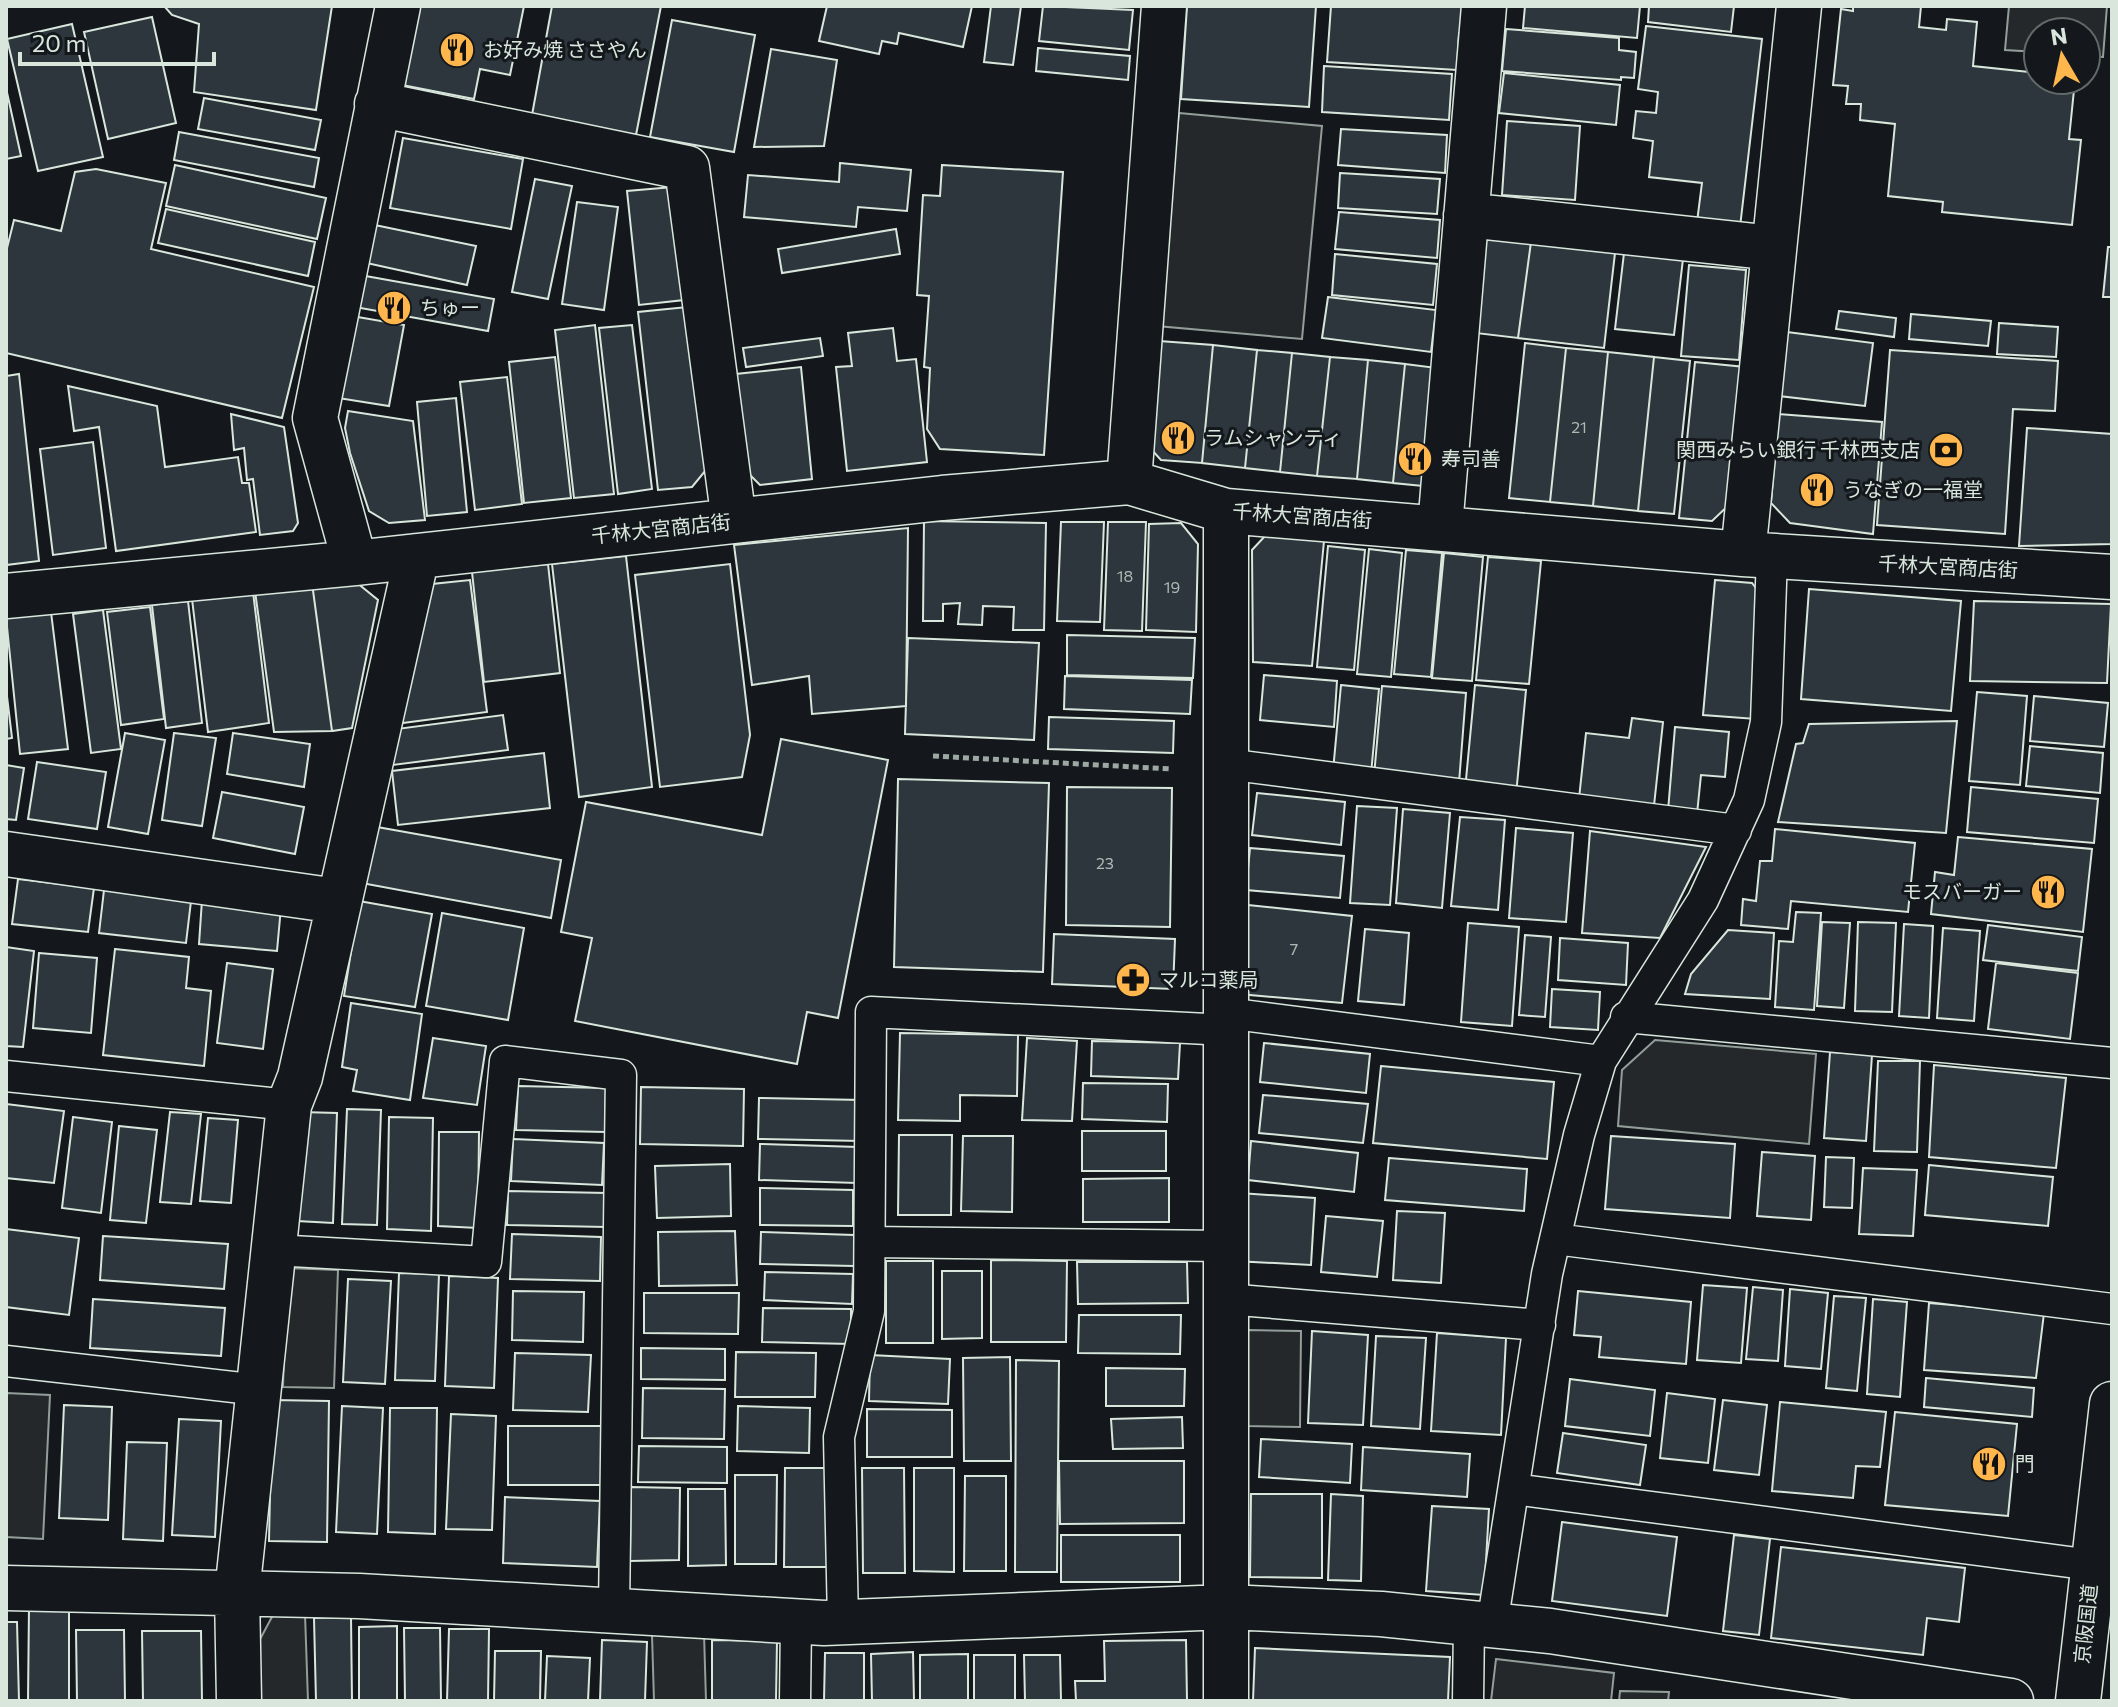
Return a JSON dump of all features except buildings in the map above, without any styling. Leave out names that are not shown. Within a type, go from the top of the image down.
[{"type":"main road","points":[[355,563],[315,418],[398,6]]},
{"type":"main road","points":[[1129,482],[1164,6]]},
{"type":"main road","points":[[1440,527],[1484,6]]},
{"type":"main road","points":[[1758,555],[1774,248],[1799,6]]},
{"type":"main road","points":[[377,104],[687,168],[734,521]]},
{"type":"main road","points":[[1466,215],[1774,248]]},
{"type":"main road","name":"千林大宮商店街","points":[[6,596],[355,563],[942,498],[1129,482],[1226,511],[1758,555],[2112,577]]},
{"type":"main road","points":[[1226,511],[1226,1701]]},
{"type":"main road","points":[[239,1701],[237,1593],[289,1105],[300,1077],[337,901],[417,556]]},
{"type":"main road","points":[[6,854],[337,901]]},
{"type":"main road","name":"京阪国道","points":[[2078,1701],[2112,1404]]},
{"type":"main road","points":[[6,1588],[359,1596],[796,1622],[1226,1607],[1381,1614],[1481,1624],[2011,1701]]},
{"type":"lane","points":[[1468,1701],[1481,1624],[1514,1489],[1555,1239],[1579,1135],[1601,1061],[1626,1017],[1703,900],[1749,800],[1766,722],[1758,555]]},
{"type":"lane","points":[[1226,768],[1736,830]]},
{"type":"lane","points":[[843,1622],[839,1437],[869,1311],[871,1012],[1226,1022],[1601,1061]]},
{"type":"lane","points":[[1626,1017],[2112,1063]]},
{"type":"lane","points":[[274,1250],[486,1262],[505,1061],[621,1075],[614,1610]]},
{"type":"lane","points":[[6,1076],[289,1105]]},
{"type":"lane","points":[[1555,1239],[2112,1309]]},
{"type":"lane","points":[[870,1242],[1226,1246]]},
{"type":"lane","points":[[1226,1299],[1540,1325]]},
{"type":"lane","points":[[6,1361],[259,1390]]},
{"type":"lane","points":[[1514,1489],[2092,1565]]},
{"type":"lane","points":[[795,1701],[796,1622]]},
{"type":"path","points":[[933,756],[1226,768]]},
{"type":"shaded area","points":[[2009,6],[2107,6],[2103,57],[2102,16],[2022,16],[2022,51],[2005,50]]},
{"type":"shaded area","points":[[1179,113],[1322,126],[1302,339],[1157,326]]},
{"type":"shaded area","points":[[1655,1040],[1816,1054],[1809,1144],[1618,1126],[1622,1070]]},
{"type":"shaded area","points":[[287,1268],[338,1270],[334,1388],[283,1387]]},
{"type":"shaded area","points":[[1248,1330],[1301,1331],[1300,1427],[1246,1426]]},
{"type":"shaded area","points":[[6,1393],[50,1395],[43,1539],[6,1537]]},
{"type":"shaded area","points":[[305,1614],[308,1701],[260,1701],[258,1643],[273,1615]]},
{"type":"shaded area","points":[[704,1633],[706,1701],[654,1701],[652,1635]]},
{"type":"shaded area","points":[[1496,1659],[1614,1673],[1611,1701],[1491,1701]]},
{"type":"shaded area","points":[[1620,1691],[1669,1692],[1668,1701],[1619,1701]]},
{"type":"place","name":"お好み焼 ささやん","points":[[457,50]]},
{"type":"place","name":"ちゅー","points":[[394,308]]},
{"type":"place","name":"ラムシャンティ","points":[[1178,438]]},
{"type":"place","name":"関西みらい銀行 千林西支店","points":[[1946,450]]},
{"type":"place","name":"寿司善","points":[[1415,459]]},
{"type":"place","name":"うなぎの一福堂","points":[[1817,490]]},
{"type":"place","name":"モスバーガー","points":[[2048,892]]},
{"type":"place","name":"マルコ薬局","points":[[1133,980]]},
{"type":"place","name":"門","points":[[1989,1464]]}]
